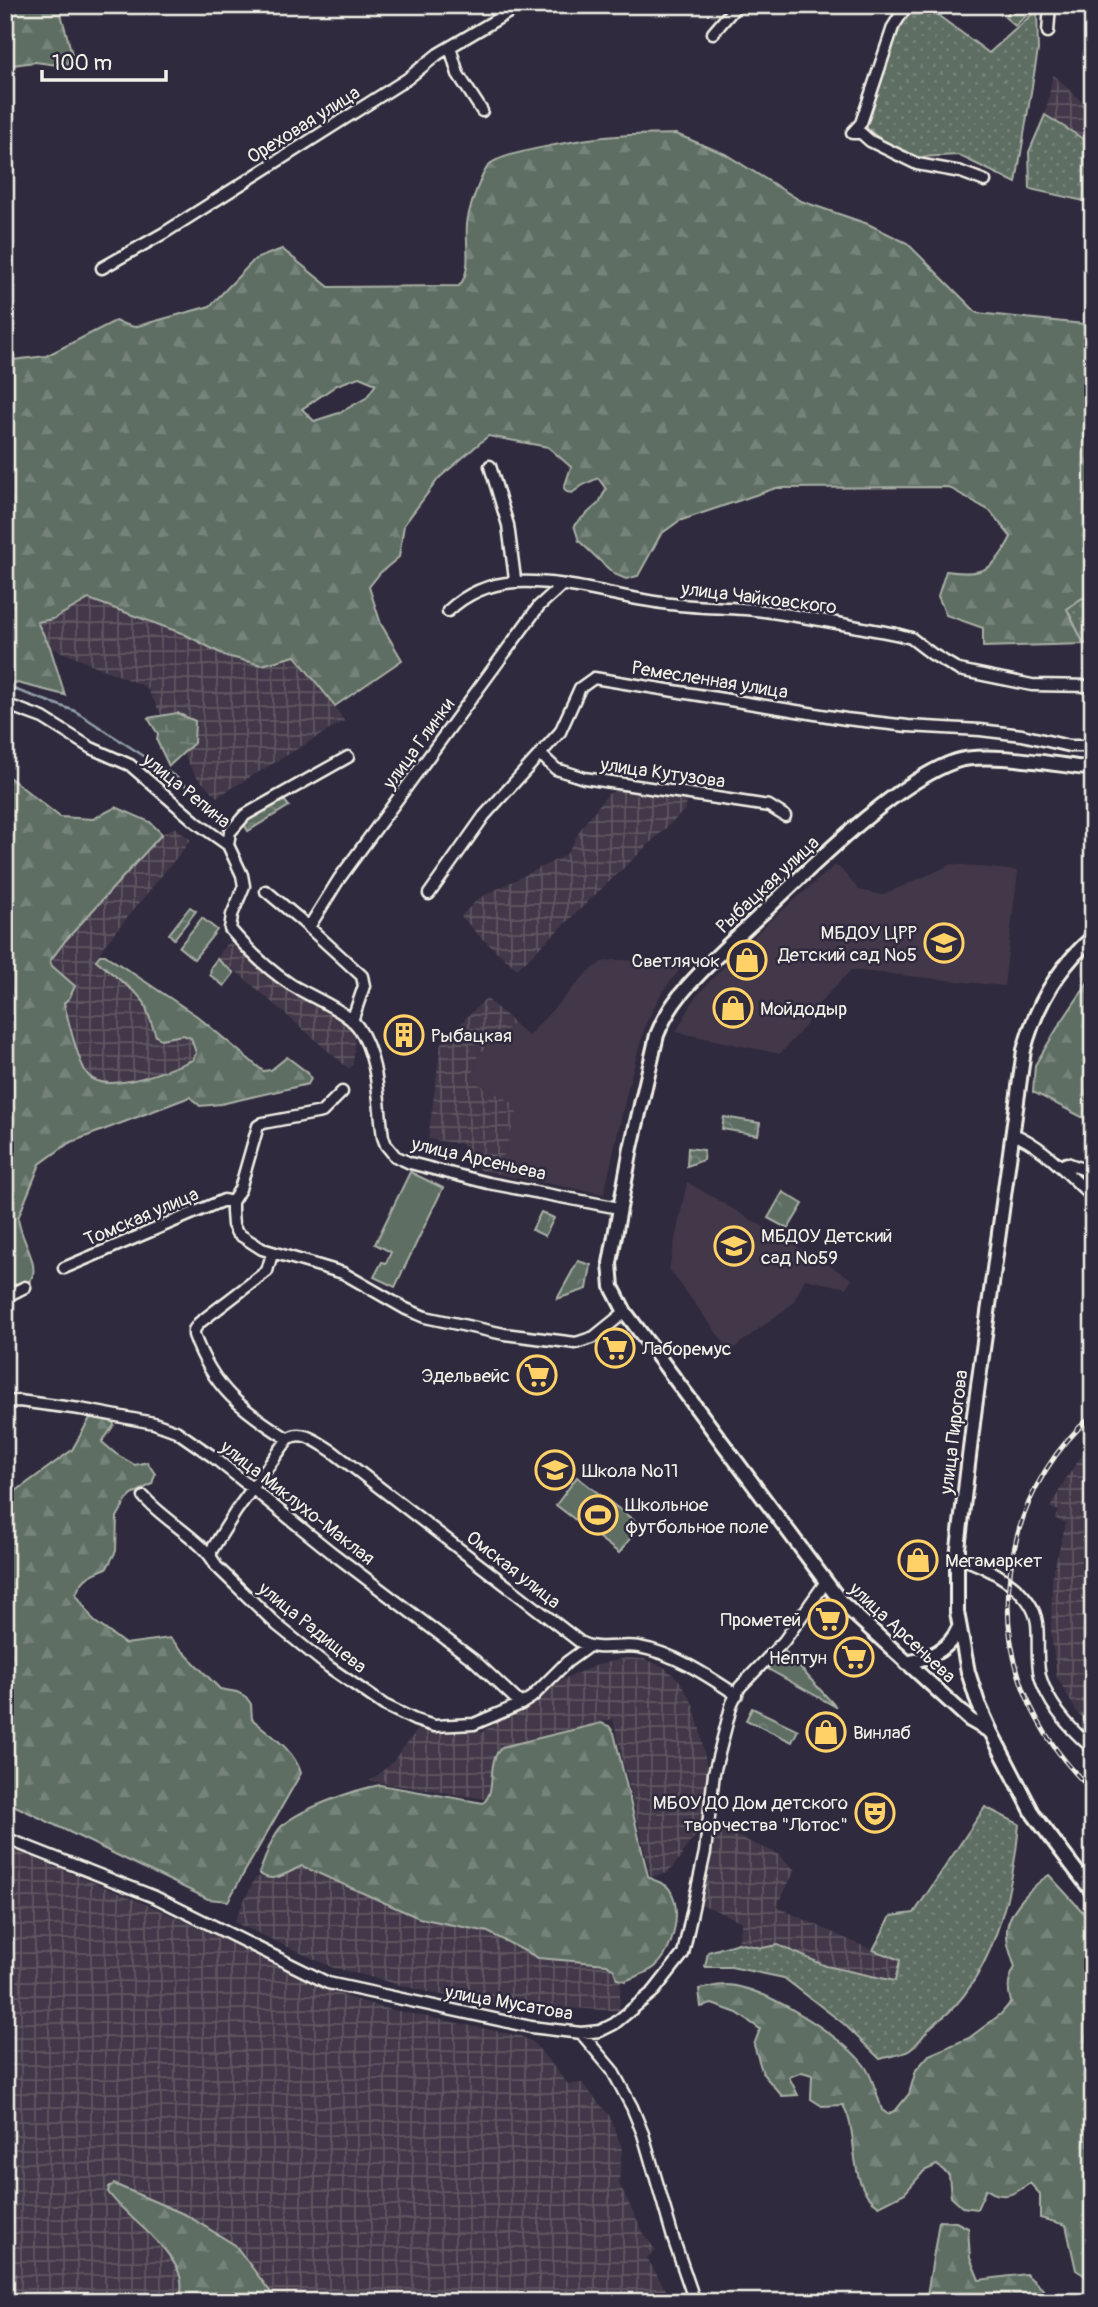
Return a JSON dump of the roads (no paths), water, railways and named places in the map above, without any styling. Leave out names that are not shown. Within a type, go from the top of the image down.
[{"type":"main road","name":"Рыбацкая улица","points":[[619,1208],[649,1065],[662,1021],[688,986],[788,889],[877,810],[940,767],[970,757],[1093,769]]},
{"type":"main road","name":"улица Пирогова","points":[[1093,937],[1061,969],[1036,1013],[1021,1063],[974,1415],[956,1586],[958,1629],[978,1703],[1034,1815],[1093,1893]]},
{"type":"main road","name":"улица Арсеньева","points":[[619,1208],[610,1273],[615,1295],[625,1312],[825,1583],[848,1610],[970,1720],[991,1731]]},
{"type":"main road","points":[[906,1663],[924,1660],[948,1646],[958,1629]]},
{"type":"street","name":"Ореховая улица","points":[[102,268],[175,226],[407,79],[450,47],[521,5]]},
{"type":"street","points":[[713,33],[737,5]]},
{"type":"street","points":[[907,5],[893,27],[861,123],[852,133],[861,133],[870,141],[917,164],[961,172],[985,181]]},
{"type":"street","points":[[1048,32],[1050,5]]},
{"type":"street","points":[[1078,5],[1093,16]]},
{"type":"street","points":[[450,47],[458,74],[482,111]]},
{"type":"street","points":[[490,466],[508,525],[518,582]]},
{"type":"street","name":"улица Чайковского","points":[[448,611],[480,589],[518,582],[561,586],[663,604],[762,611],[896,634],[911,638],[959,670],[1032,685],[1093,686]]},
{"type":"street","name":"улица Глинки","points":[[309,927],[339,879],[539,606],[561,586]]},
{"type":"street","name":"Ремесленная улица","points":[[429,894],[484,816],[560,732],[580,688],[594,678],[846,719],[980,730],[1022,735],[1069,746],[1093,746]]},
{"type":"street","name":"улица Репина","points":[[5,704],[43,718],[92,748],[130,765],[197,823],[228,845],[242,874],[244,886],[232,915],[230,929],[257,959],[278,976],[352,1021]]},
{"type":"street","name":"улица Кутузова","points":[[540,754],[556,769],[584,778],[769,806],[785,816]]},
{"type":"street","points":[[228,845],[230,832],[245,815],[348,757]]},
{"type":"street","points":[[266,891],[362,976],[364,986],[352,1021]]},
{"type":"street","name":"улица Арсеньева","points":[[352,1021],[364,1038],[376,1075],[383,1137],[396,1156],[410,1163],[488,1183],[619,1208]]},
{"type":"street","points":[[342,1092],[322,1112],[258,1126],[240,1189],[232,1202],[233,1225],[247,1242],[272,1254],[344,1273],[425,1317],[518,1337],[576,1343],[594,1337],[625,1312]]},
{"type":"street","points":[[1013,1134],[1030,1142],[1093,1197]]},
{"type":"street","points":[[1060,1166],[1067,1163],[1093,1173]]},
{"type":"street","name":"Томская улица","points":[[64,1268],[224,1200],[232,1202]]},
{"type":"street","points":[[211,1555],[251,1489],[288,1439],[244,1411],[232,1399],[210,1368],[194,1330],[199,1323],[267,1271],[272,1254]]},
{"type":"street","points":[[5,1297],[25,1287]]},
{"type":"street","name":"улица Миклухо-Маклая","points":[[5,1402],[19,1401],[129,1419],[176,1431],[212,1456],[475,1661],[521,1704]]},
{"type":"street","name":"Омская улица","points":[[288,1439],[294,1434],[302,1434],[332,1451],[580,1642],[589,1646]]},
{"type":"street","name":"улица Радищева","points":[[144,1497],[156,1512],[211,1555],[216,1566],[277,1625],[329,1667],[384,1705],[415,1720],[434,1726],[466,1726],[482,1722],[532,1697],[567,1662],[589,1646]]},
{"type":"street","points":[[957,1557],[983,1567],[1008,1582],[1025,1598],[1037,1622],[1037,1659],[1046,1693],[1068,1724],[1093,1749]]},
{"type":"street","name":"улица Мусатова","points":[[5,1838],[155,1897],[328,1983],[501,2021],[581,2033],[600,2031],[614,2024],[654,1991],[683,1954],[705,1852],[714,1773],[728,1716],[745,1681],[784,1641],[825,1583]]},
{"type":"street","points":[[589,1646],[631,1646],[652,1650],[711,1678],[737,1695]]},
{"type":"street","points":[[581,2033],[612,2070],[632,2107],[643,2134],[695,2302]]},
{"type":"waterway","points":[[940,16],[948,5]]},
{"type":"waterway","points":[[5,686],[75,711],[186,786]]},
{"type":"waterway","points":[[196,796],[201,801]]},
{"type":"railway","points":[[1093,1415],[1056,1455],[1029,1503],[1017,1537],[1010,1573],[1008,1608],[1011,1642],[1031,1706],[1047,1736],[1093,1791]]},
{"type":"railway","points":[[1093,1593],[1086,1634],[1093,1674]]},
{"type":"place","name":"МБДОУ ЦРР Детский сад №5","points":[[944,943]]},
{"type":"place","name":"Светлячок","points":[[747,960]]},
{"type":"place","name":"Мойдодыр","points":[[733,1008]]},
{"type":"place","name":"Рыбацкая","points":[[404,1035]]},
{"type":"place","name":"МБДОУ Детский сад №59","points":[[734,1246]]},
{"type":"place","name":"Лаборемус","points":[[615,1348]]},
{"type":"place","name":"Эдельвейс","points":[[537,1375]]},
{"type":"place","name":"Школа №11","points":[[555,1470]]},
{"type":"place","name":"Школьное футбольное поле","points":[[598,1515]]},
{"type":"place","name":"Мегамаркет","points":[[918,1560]]},
{"type":"place","name":"Прометей","points":[[828,1619]]},
{"type":"place","name":"Нептун","points":[[854,1657]]},
{"type":"place","name":"Винлаб","points":[[826,1732]]},
{"type":"place","name":"МБОУ ДО Дом детского творчества \"Лотос\"","points":[[875,1813]]}]
